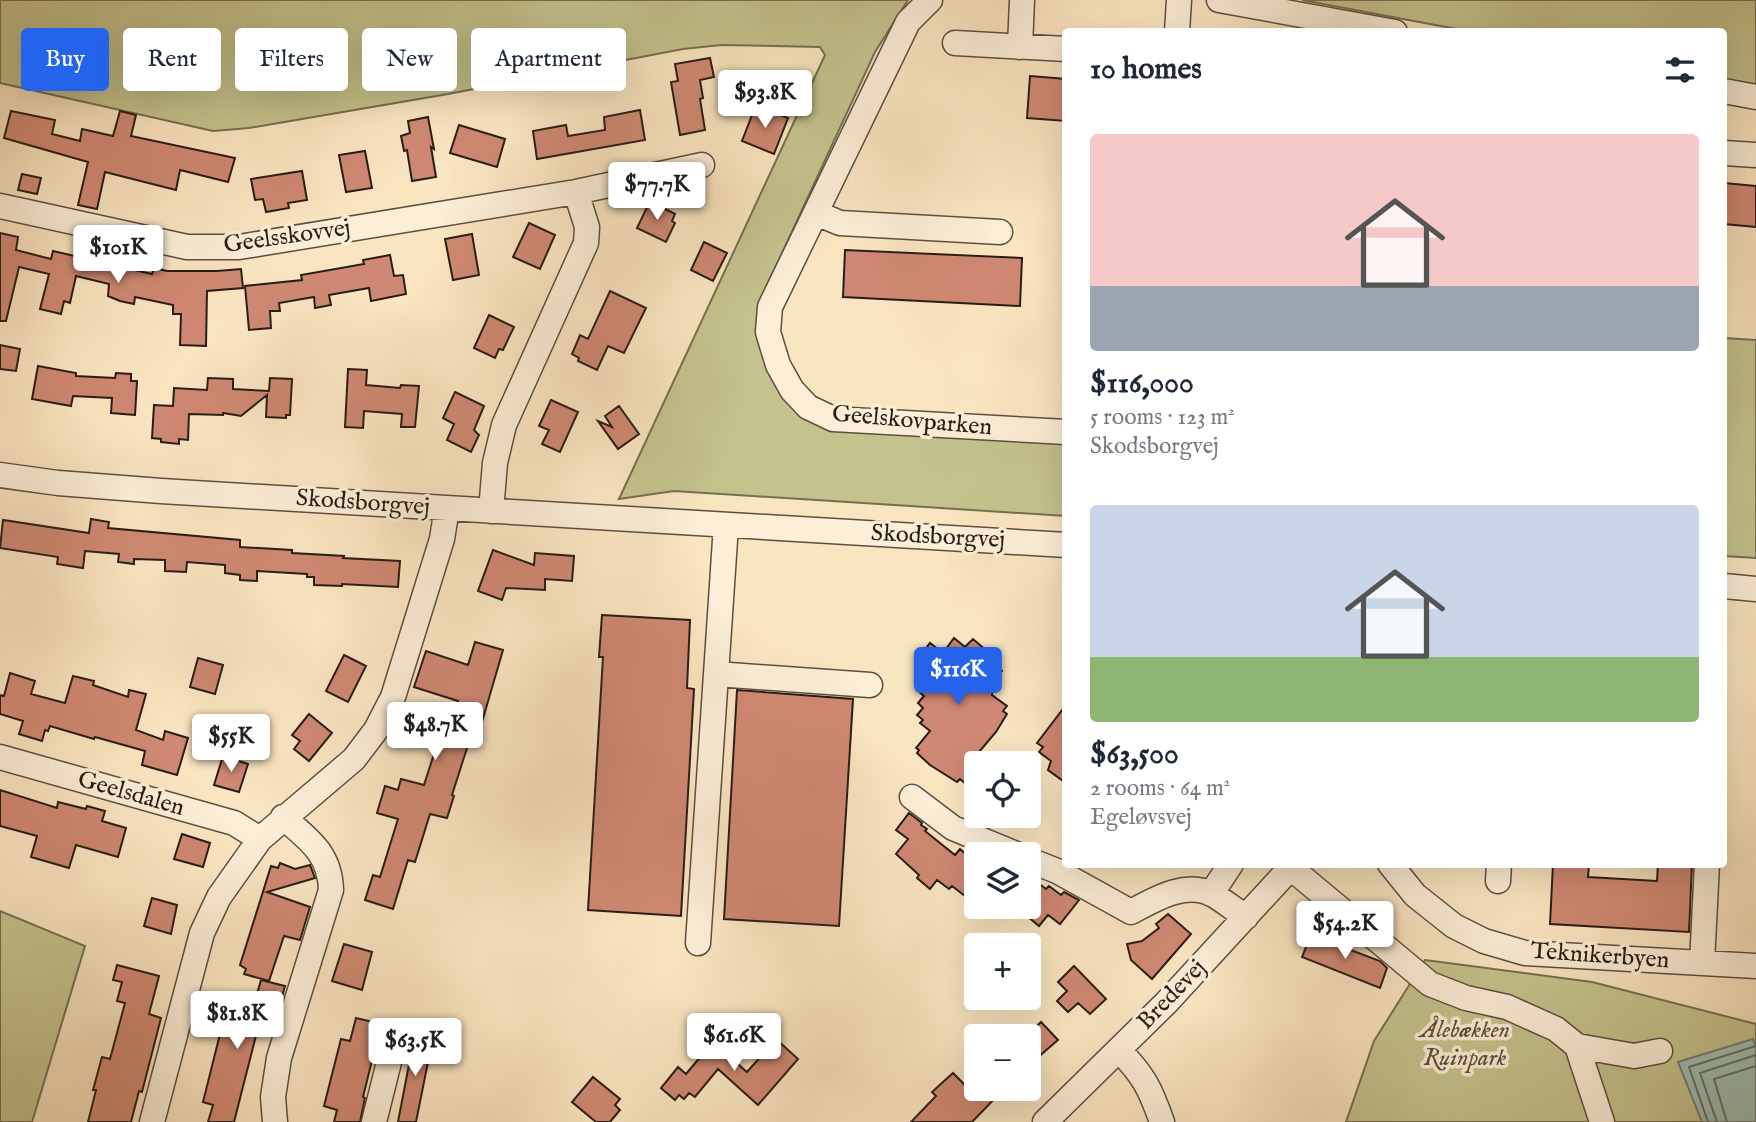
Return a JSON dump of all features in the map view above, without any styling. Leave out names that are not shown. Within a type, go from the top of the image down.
[{"type":"street","name":"Geelskovparken","points":[[930,0],[908,22],[770,307],[768,332],[778,365],[792,390],[808,407],[833,419],[1062,432]]},
{"type":"street","points":[[1020,47],[1022,0]]},
{"type":"street","points":[[1177,28],[1179,0]]},
{"type":"street","points":[[1219,0],[1373,28]]},
{"type":"street","points":[[955,43],[1062,50]]},
{"type":"street","points":[[1727,92],[1756,97]]},
{"type":"street","points":[[1727,153],[1756,155]]},
{"type":"street","name":"Geelsskovvej","points":[[0,206],[187,247],[239,247],[576,192],[702,164]]},
{"type":"street","points":[[491,511],[495,463],[504,425],[586,243],[587,227],[576,192]]},
{"type":"street","points":[[816,213],[840,223],[1000,232]]},
{"type":"street","name":"Skodsborgvej","points":[[0,475],[58,483],[162,491],[1062,545]]},
{"type":"street","points":[[152,1122],[202,933],[219,897],[260,839],[354,760],[376,730],[393,697],[442,539],[447,508]]},
{"type":"street","points":[[698,943],[726,525]]},
{"type":"street","points":[[1727,586],[1756,589]]},
{"type":"street","points":[[716,674],[870,684]]},
{"type":"street","name":"Geelsdalen","points":[[0,757],[234,823],[260,839]]},
{"type":"street","points":[[912,797],[953,828],[987,842]]},
{"type":"street","points":[[275,1122],[274,1097],[279,1058],[331,890],[330,873],[324,859],[313,844],[283,817]]},
{"type":"street","points":[[1041,865],[1058,871],[1131,912],[1161,895],[1185,890],[1211,894],[1246,917]]},
{"type":"street","points":[[1211,894],[1228,868]]},
{"type":"street","name":"Bredevej","points":[[1045,1122],[1119,1050],[1290,868]]},
{"type":"street","points":[[1294,868],[1430,984],[1466,998],[1507,1007],[1556,1029],[1577,1046],[1634,1056],[1660,1051]]},
{"type":"street","name":"Teknikerbyen","points":[[1393,868],[1415,895],[1454,926],[1484,941],[1525,953],[1756,966]]},
{"type":"street","points":[[1702,963],[1707,868]]},
{"type":"street","points":[[374,1122],[395,1038]]},
{"type":"street","points":[[1577,1046],[1602,1122]]},
{"type":"street","points":[[1119,1050],[1139,1071],[1150,1088],[1162,1122]]},
{"type":"green space","points":[[0,0],[908,0],[875,52],[759,303],[801,413],[1062,440],[1062,516],[674,491],[619,499],[825,55],[820,47],[721,45],[626,60],[626,28],[471,28],[471,90],[249,128],[213,131],[36,91],[109,91],[109,28],[21,28],[21,88],[0,83]]},
{"type":"green space","points":[[1302,0],[1756,0],[1756,87],[1727,82],[1727,28],[1451,28]]},
{"type":"green space","points":[[1727,338],[1756,340],[1756,558],[1727,556]]},
{"type":"green space","points":[[0,911],[85,946],[32,1122],[0,1122]]},
{"type":"green space","name":"Ålebækken Ruinpark","points":[[1425,960],[1592,982],[1756,1024],[1756,1122],[1346,1122],[1374,1041]]},
{"type":"water","points":[[1753,1039],[1756,1047],[1756,1122],[1702,1122],[1678,1062]]},
{"type":"building","points":[[710,58],[714,77],[700,80],[705,130],[680,135],[671,82],[678,81],[675,64]]},
{"type":"building","points":[[1030,76],[1062,79],[1062,121],[1027,118]]},
{"type":"building","points":[[756,105],[788,118],[774,154],[742,141]]},
{"type":"building","points":[[640,110],[645,140],[537,159],[533,131],[566,125],[568,136],[605,130],[604,117]]},
{"type":"building","points":[[11,111],[55,120],[52,134],[80,141],[82,129],[113,136],[120,111],[136,115],[131,136],[235,158],[228,182],[180,170],[176,190],[105,172],[97,209],[78,205],[88,162],[4,138]]},
{"type":"building","points":[[428,117],[436,177],[412,181],[407,150],[404,151],[401,136],[410,133],[408,121]]},
{"type":"building","points":[[459,125],[505,139],[497,167],[450,153]]},
{"type":"building","points":[[365,151],[372,188],[346,192],[339,155]]},
{"type":"building","points":[[302,171],[307,200],[288,203],[289,208],[266,212],[263,199],[255,200],[251,179]]},
{"type":"building","points":[[22,174],[41,178],[37,194],[18,190]]},
{"type":"building","points":[[1727,183],[1756,186],[1756,227],[1727,224]]},
{"type":"building","points":[[650,201],[675,214],[672,221],[675,223],[666,242],[637,228]]},
{"type":"building","points":[[529,223],[555,235],[540,269],[513,257]]},
{"type":"building","points":[[0,233],[18,237],[16,250],[51,259],[53,251],[152,274],[154,268],[167,271],[241,269],[243,288],[207,291],[206,346],[180,345],[181,314],[173,314],[173,305],[135,297],[134,304],[120,301],[108,296],[109,284],[76,276],[70,303],[64,301],[61,314],[40,309],[49,274],[19,267],[6,321],[0,321]]},
{"type":"building","points":[[472,234],[479,275],[453,280],[445,239]]},
{"type":"building","points":[[704,242],[727,253],[713,281],[691,270]]},
{"type":"building","points":[[845,250],[1022,258],[1020,306],[843,297]]},
{"type":"building","points":[[390,255],[394,276],[403,275],[406,294],[371,301],[369,288],[329,295],[331,305],[315,308],[314,297],[279,303],[280,311],[270,311],[271,328],[249,330],[245,286],[302,280],[301,275],[364,264],[363,260]]},
{"type":"building","points":[[610,291],[646,308],[624,353],[608,346],[597,370],[578,361],[579,358],[572,354],[580,335],[588,339]]},
{"type":"building","points":[[489,315],[514,327],[503,350],[499,349],[495,358],[474,348]]},
{"type":"building","points":[[0,345],[20,349],[16,371],[0,369]]},
{"type":"building","points":[[38,366],[76,373],[76,376],[115,378],[116,373],[131,374],[131,381],[137,381],[135,415],[111,413],[112,398],[73,396],[71,406],[32,399]]},
{"type":"building","points":[[348,369],[367,370],[366,385],[400,388],[401,385],[419,386],[415,427],[401,427],[402,414],[364,411],[363,428],[345,427]]},
{"type":"building","points":[[208,378],[233,379],[233,389],[269,391],[270,378],[292,379],[290,415],[286,415],[286,418],[266,417],[267,395],[241,416],[223,413],[189,414],[188,440],[179,439],[179,444],[152,438],[154,405],[173,406],[174,388],[207,390]]},
{"type":"building","points":[[455,392],[484,406],[474,430],[479,435],[471,452],[447,440],[454,424],[443,418]]},
{"type":"building","points":[[551,400],[578,412],[560,452],[542,444],[549,430],[539,426]]},
{"type":"building","points":[[619,406],[639,434],[618,449],[598,421],[612,427],[605,416]]},
{"type":"building","points":[[91,519],[109,522],[108,528],[240,540],[240,547],[400,561],[398,587],[314,585],[314,577],[307,577],[307,574],[257,571],[257,581],[240,580],[240,575],[225,573],[225,565],[187,562],[186,572],[165,571],[165,560],[134,559],[134,564],[118,562],[119,554],[85,551],[83,568],[57,564],[58,557],[0,548],[3,520],[89,533]]},
{"type":"building","points":[[493,550],[534,565],[535,553],[574,556],[572,581],[545,579],[545,590],[506,588],[502,600],[478,591]]},
{"type":"building","points":[[602,615],[690,620],[687,688],[694,689],[681,916],[588,910],[603,657],[599,657]]},
{"type":"building","points":[[954,638],[965,647],[973,639],[994,657],[990,661],[1002,671],[994,681],[992,695],[1007,706],[1003,711],[1007,714],[980,751],[964,751],[964,782],[960,779],[957,782],[930,765],[917,753],[919,750],[916,748],[930,731],[920,723],[923,720],[917,715],[923,708],[918,703],[924,696],[918,691],[925,683],[919,679],[925,671],[919,667],[926,659],[921,655],[930,643],[943,653]]},
{"type":"building","points":[[475,642],[503,650],[482,722],[476,720],[447,818],[430,814],[415,862],[408,860],[393,909],[365,900],[373,875],[380,877],[398,819],[377,813],[385,786],[398,790],[401,779],[424,785],[440,735],[447,737],[458,701],[414,687],[426,651],[468,665]]},
{"type":"building","points":[[344,655],[366,666],[348,702],[326,691]]},
{"type":"building","points":[[198,658],[223,665],[215,694],[190,687]]},
{"type":"building","points":[[10,673],[35,681],[31,694],[65,703],[73,676],[94,681],[93,685],[128,697],[129,690],[146,694],[136,730],[163,740],[165,731],[188,738],[177,775],[142,765],[145,751],[95,737],[94,739],[50,726],[48,731],[45,730],[42,741],[19,734],[23,721],[0,714],[0,695],[4,696]]},
{"type":"building","points":[[737,690],[853,699],[839,926],[724,919]]},
{"type":"building","points":[[1062,710],[1062,780],[1048,770],[1051,761],[1041,754],[1043,747],[1037,743]]},
{"type":"building","points":[[309,714],[332,733],[309,761],[294,749],[300,741],[292,735]]},
{"type":"building","points":[[223,756],[248,764],[239,792],[214,785]]},
{"type":"building","points":[[0,790],[57,808],[58,802],[105,811],[102,821],[126,828],[118,857],[76,845],[69,868],[31,857],[37,836],[0,826]]},
{"type":"building","points":[[909,813],[922,823],[927,829],[925,831],[955,855],[960,849],[964,852],[964,895],[952,886],[949,889],[937,880],[930,889],[917,878],[919,875],[896,854],[908,839],[896,830]]},
{"type":"building","points":[[182,834],[210,843],[203,867],[174,859]]},
{"type":"building","points":[[280,863],[295,869],[310,865],[315,878],[267,892],[310,907],[300,940],[284,936],[269,981],[244,974],[246,969],[240,965],[271,866],[278,868]]},
{"type":"building","points":[[1553,868],[1589,868],[1588,877],[1657,881],[1658,868],[1692,868],[1689,932],[1550,924]]},
{"type":"building","points":[[1041,885],[1046,889],[1049,886],[1061,895],[1064,892],[1079,900],[1060,924],[1048,915],[1039,926],[1031,919],[1041,919]]},
{"type":"building","points":[[152,898],[177,905],[171,934],[144,926]]},
{"type":"building","points":[[1168,914],[1191,934],[1152,979],[1131,960],[1127,944],[1142,941],[1159,928],[1156,924]]},
{"type":"building","points":[[1311,935],[1380,961],[1387,968],[1380,988],[1302,957]]},
{"type":"building","points":[[344,944],[372,952],[362,990],[332,981]]},
{"type":"building","points":[[117,965],[159,976],[149,1014],[161,1018],[142,1092],[139,1091],[131,1122],[88,1122],[102,1057],[110,1059],[125,1003],[117,1001],[122,982],[113,980]]},
{"type":"building","points":[[1074,966],[1106,999],[1090,1014],[1078,1003],[1068,1012],[1057,1001],[1067,991],[1058,982]]},
{"type":"building","points":[[261,980],[285,986],[278,1011],[263,1008],[234,1122],[208,1122],[213,1105],[203,1102],[228,1002],[237,1004],[239,997],[255,1001]]},
{"type":"building","points":[[356,1018],[381,1024],[363,1097],[365,1098],[360,1122],[334,1122],[337,1110],[324,1106],[341,1039],[350,1041]]},
{"type":"building","points":[[1041,1022],[1058,1040],[1041,1055],[1041,1024],[1039,1024]]},
{"type":"building","points":[[415,1033],[433,1037],[416,1122],[398,1122]]},
{"type":"building","points":[[776,1039],[798,1059],[758,1105],[718,1069],[695,1097],[689,1093],[684,1099],[679,1095],[675,1100],[661,1088],[678,1067],[686,1074],[707,1049],[711,1053],[717,1046],[747,1072]]},
{"type":"building","points":[[953,1073],[964,1084],[964,1101],[992,1101],[972,1122],[911,1122],[936,1096],[932,1092]]},
{"type":"building","points":[[593,1077],[620,1099],[615,1105],[620,1110],[610,1122],[596,1122],[572,1102]]}]
